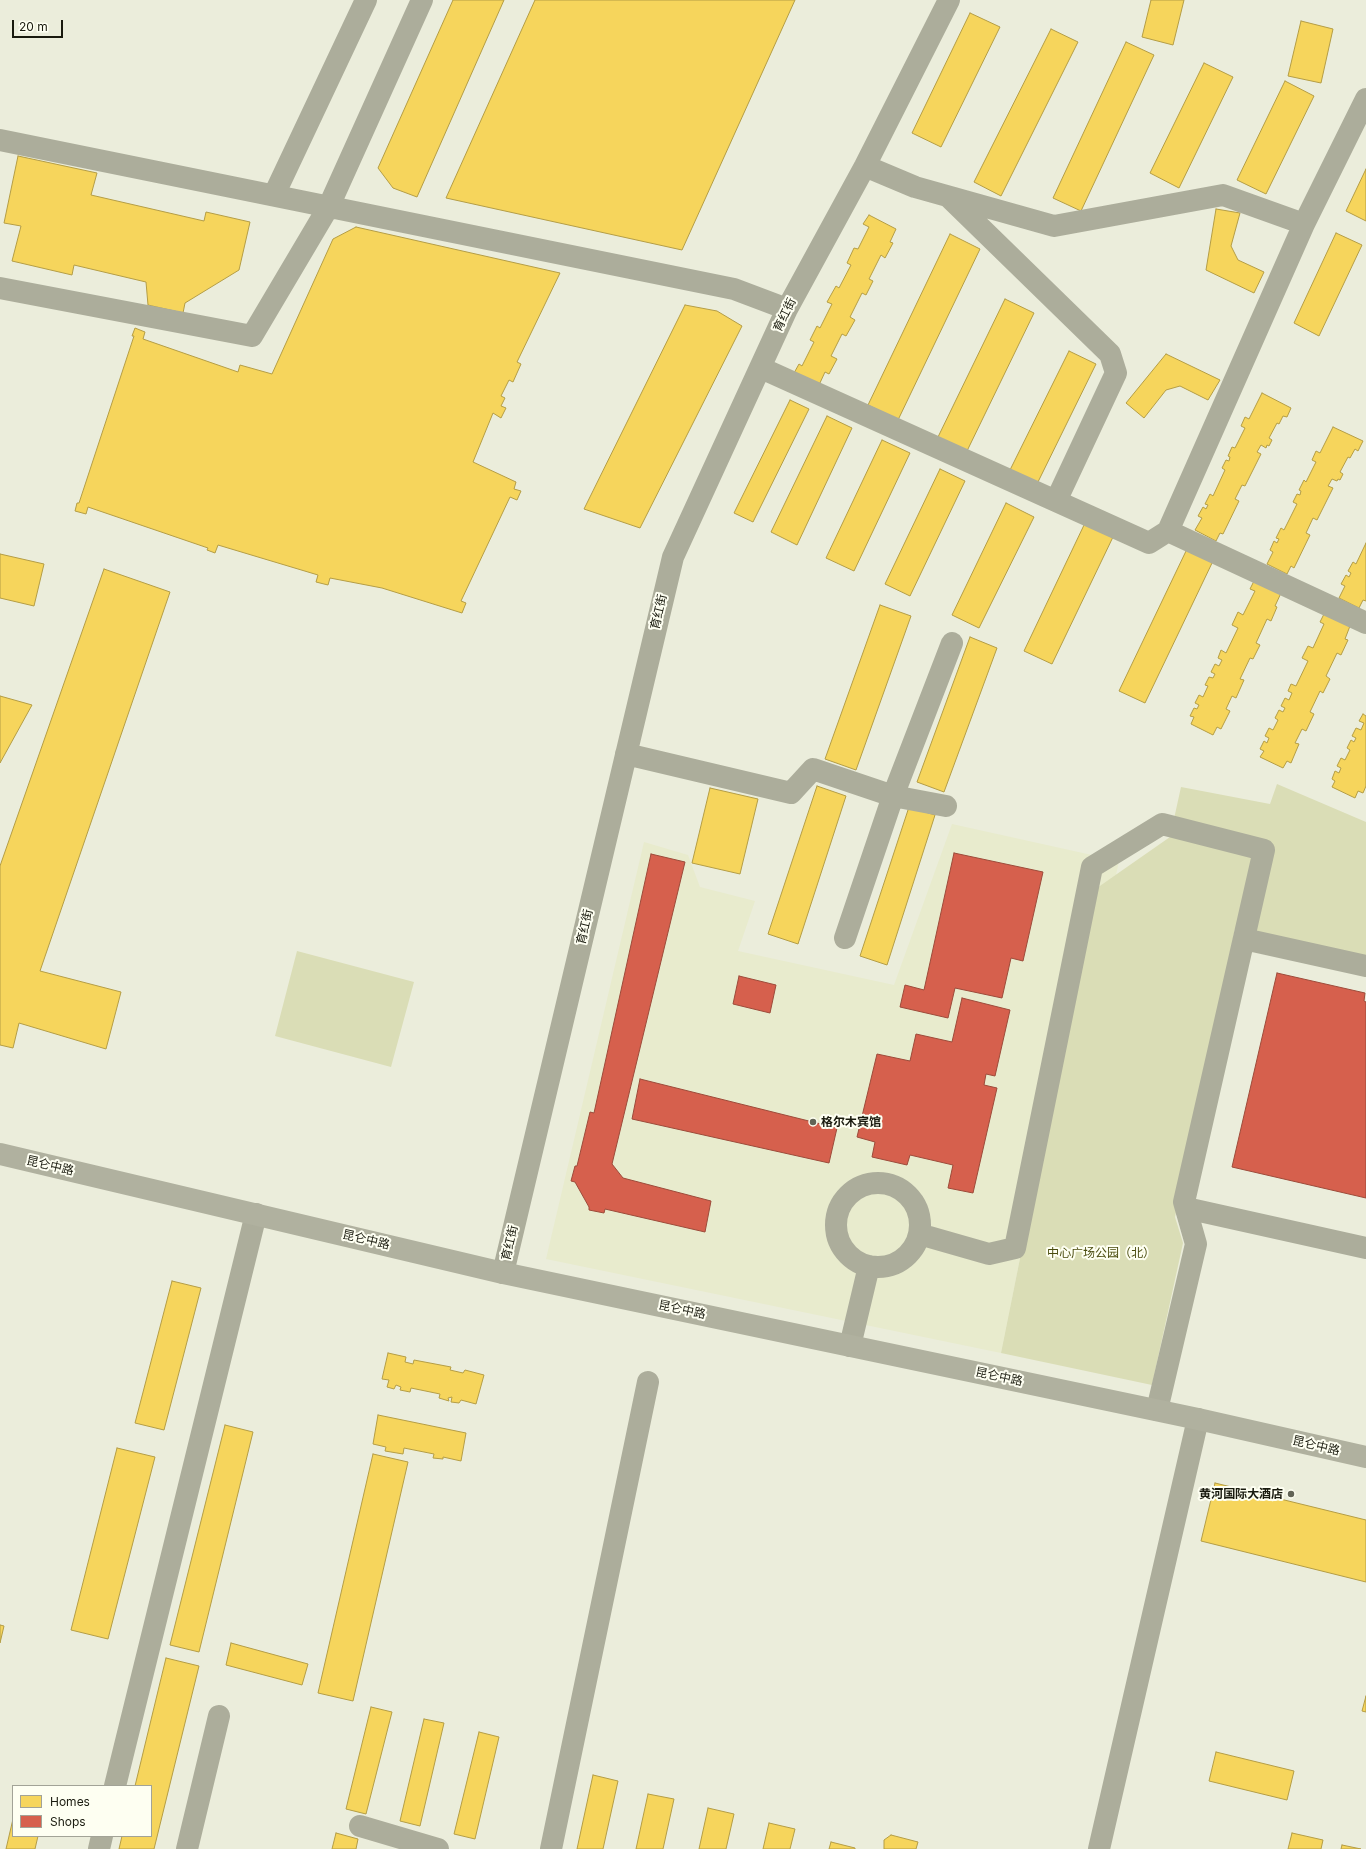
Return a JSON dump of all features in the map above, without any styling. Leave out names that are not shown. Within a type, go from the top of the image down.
[{"type":"main road","name":"昆仑中路","points":[[0,1154],[503,1273],[1157,1410],[1366,1457]]},
{"type":"street","points":[[274,195],[366,0]]},
{"type":"street","points":[[0,288],[252,336],[329,206],[422,0]]},
{"type":"street","name":"育红街","points":[[503,1273],[673,557],[787,309],[865,166],[949,0]]},
{"type":"street","points":[[761,368],[1148,543],[1168,531],[1304,224],[1366,99]]},
{"type":"street","points":[[0,140],[734,289],[787,309]]},
{"type":"street","points":[[865,166],[915,187],[1054,226],[1222,195],[1304,224]]},
{"type":"street","points":[[947,196],[1110,354],[1116,373],[1056,501]]},
{"type":"street","points":[[1168,531],[1366,623]]},
{"type":"street","points":[[845,938],[893,796],[952,643]]},
{"type":"street","points":[[626,754],[791,793],[813,769],[893,796],[946,806]]},
{"type":"street","points":[[919,1234],[989,1254],[1015,1248],[1092,868],[1162,824],[1264,850],[1184,1202],[1196,1244],[1157,1410]]},
{"type":"street","points":[[1244,939],[1366,966]]},
{"type":"street","points":[[880,1183],[894,1186],[906,1194],[915,1205],[920,1219],[919,1234],[914,1246],[906,1256],[895,1264],[882,1267],[869,1266],[856,1261],[846,1253],[839,1242],[836,1229],[837,1215],[842,1202],[852,1191],[866,1184],[880,1183]]},
{"type":"street","points":[[1186,1208],[1366,1248]]},
{"type":"street","points":[[115,1785],[256,1214]]},
{"type":"street","points":[[850,1346],[869,1266]]},
{"type":"street","points":[[551,1849],[648,1382]]},
{"type":"street","points":[[1099,1849],[1198,1419]]},
{"type":"street","points":[[186,1849],[219,1716]]},
{"type":"street","points":[[360,1826],[438,1849]]},
{"type":"street","points":[[99,1849],[102,1837]]},
{"type":"shaded area","name":"格尔木宾馆","points":[[952,824],[1119,861],[1116,875],[1094,890],[1001,1353],[546,1259],[644,842],[688,855],[700,887],[755,901],[738,951],[894,985]]},
{"type":"green space","name":"中心广场公园（北）","points":[[1277,784],[1366,822],[1366,960],[1235,929],[1175,1217],[1183,1243],[1152,1385],[1001,1353],[1094,890],[1170,837],[1181,787],[1270,804]]},
{"type":"green space","points":[[297,951],[414,982],[391,1067],[275,1036]]},
{"type":"building: Homes","points":[[453,0],[504,0],[417,197],[393,188],[378,168]]},
{"type":"building: Homes","points":[[535,0],[795,0],[682,250],[446,198]]},
{"type":"building: Homes","points":[[1151,0],[1184,0],[1173,45],[1142,37]]},
{"type":"building: Homes","points":[[970,13],[1000,27],[941,147],[912,133]]},
{"type":"building: Homes","points":[[1301,21],[1333,29],[1321,83],[1288,76]]},
{"type":"building: Homes","points":[[1051,29],[1078,42],[1001,196],[974,182]]},
{"type":"building: Homes","points":[[1126,42],[1154,55],[1081,211],[1053,198]]},
{"type":"building: Homes","points":[[1204,63],[1233,77],[1179,188],[1150,173]]},
{"type":"building: Homes","points":[[1285,81],[1314,96],[1266,194],[1237,180]]},
{"type":"building: Homes","points":[[18,156],[97,173],[91,195],[204,221],[206,212],[250,222],[239,270],[185,303],[183,313],[148,305],[146,282],[74,265],[72,275],[12,261],[21,226],[4,223]]},
{"type":"building: Homes","points":[[1366,169],[1366,221],[1346,211]]},
{"type":"building: Homes","points":[[1216,209],[1240,213],[1231,246],[1238,260],[1264,272],[1254,293],[1206,270]]},
{"type":"building: Homes","points":[[869,215],[896,229],[890,242],[893,243],[885,258],[881,255],[869,279],[873,281],[866,295],[862,293],[850,317],[855,320],[846,336],[842,334],[831,356],[837,359],[829,374],[825,372],[819,385],[794,373],[799,364],[802,366],[814,342],[810,340],[817,326],[820,328],[832,304],[827,302],[836,286],[839,288],[851,265],[847,263],[854,248],[858,249],[869,227],[863,224]]},
{"type":"building: Homes","points":[[356,227],[560,273],[517,362],[521,364],[513,382],[509,380],[501,396],[505,398],[501,406],[506,408],[501,418],[493,413],[473,462],[516,482],[514,489],[521,491],[517,500],[510,497],[461,601],[466,603],[462,613],[382,588],[330,578],[328,585],[316,582],[318,575],[218,545],[215,553],[207,550],[208,548],[88,507],[86,514],[75,511],[77,503],[79,503],[134,336],[132,336],[135,328],[145,332],[143,339],[238,372],[240,365],[272,374],[333,239]]},
{"type":"building: Homes","points":[[1336,233],[1362,245],[1319,336],[1294,323]]},
{"type":"building: Homes","points":[[950,234],[980,249],[898,420],[868,405]]},
{"type":"building: Homes","points":[[1005,299],[1034,313],[967,451],[938,437]]},
{"type":"building: Homes","points":[[685,305],[717,311],[742,326],[640,528],[584,509]]},
{"type":"building: Homes","points":[[1069,351],[1096,364],[1036,486],[1009,472]]},
{"type":"building: Homes","points":[[1166,354],[1220,380],[1208,400],[1180,386],[1166,390],[1144,418],[1126,403]]},
{"type":"building: Homes","points":[[1262,393],[1291,408],[1287,417],[1283,416],[1279,424],[1277,423],[1269,438],[1272,440],[1269,446],[1267,445],[1266,448],[1261,445],[1257,452],[1261,454],[1245,486],[1242,485],[1235,499],[1239,501],[1223,534],[1220,533],[1216,541],[1195,530],[1202,518],[1198,516],[1203,507],[1206,509],[1208,505],[1205,504],[1210,494],[1213,496],[1225,470],[1222,468],[1226,460],[1229,461],[1230,457],[1228,456],[1232,447],[1235,448],[1245,428],[1241,426],[1245,417],[1249,419]]},
{"type":"building: Homes","points":[[790,400],[809,409],[753,522],[734,513]]},
{"type":"building: Homes","points":[[827,416],[852,428],[797,545],[771,532]]},
{"type":"building: Homes","points":[[1333,427],[1363,441],[1358,451],[1355,449],[1350,458],[1348,457],[1340,472],[1343,474],[1340,480],[1338,479],[1337,481],[1332,479],[1328,486],[1333,488],[1317,520],[1313,518],[1306,533],[1310,535],[1294,568],[1291,566],[1287,574],[1267,564],[1273,552],[1270,550],[1274,541],[1277,543],[1279,539],[1276,538],[1281,528],[1284,530],[1297,504],[1293,502],[1297,494],[1300,495],[1301,491],[1299,490],[1304,480],[1306,482],[1316,462],[1312,460],[1316,451],[1320,453]]},
{"type":"building: Homes","points":[[882,440],[910,453],[854,571],[826,558]]},
{"type":"building: Homes","points":[[940,469],[965,481],[910,596],[885,584]]},
{"type":"building: Homes","points":[[1006,503],[1034,517],[979,628],[952,615]]},
{"type":"building: Homes","points":[[1085,523],[1113,537],[1052,664],[1024,651]]},
{"type":"building: Homes","points":[[1366,543],[1366,601],[1363,600],[1359,608],[1339,598],[1345,586],[1341,584],[1346,575],[1349,577],[1351,573],[1348,571],[1353,562],[1356,564]]},
{"type":"building: Homes","points":[[1187,549],[1213,561],[1145,703],[1119,691]]},
{"type":"building: Homes","points":[[0,554],[44,564],[34,606],[0,598]]},
{"type":"building: Homes","points":[[104,569],[170,592],[40,971],[121,992],[106,1049],[19,1023],[13,1048],[0,1045],[0,866]]},
{"type":"building: Homes","points":[[1254,581],[1281,593],[1275,606],[1277,607],[1271,621],[1267,619],[1256,643],[1260,645],[1253,659],[1250,658],[1240,679],[1244,680],[1236,698],[1232,696],[1226,709],[1230,711],[1221,729],[1217,727],[1213,735],[1191,724],[1194,717],[1190,716],[1194,708],[1197,709],[1199,705],[1195,703],[1199,695],[1203,697],[1208,686],[1205,685],[1209,677],[1213,678],[1215,674],[1211,672],[1215,664],[1219,666],[1222,660],[1218,658],[1221,650],[1226,653],[1238,628],[1232,625],[1238,612],[1243,615],[1255,591],[1250,589]]},
{"type":"building: Homes","points":[[880,605],[911,616],[856,770],[825,759]]},
{"type":"building: Homes","points":[[1324,614],[1350,626],[1345,639],[1348,640],[1341,655],[1337,653],[1326,676],[1330,679],[1323,693],[1320,691],[1310,712],[1314,714],[1306,731],[1302,729],[1295,743],[1299,744],[1291,763],[1287,761],[1283,768],[1260,757],[1264,751],[1260,749],[1264,741],[1267,743],[1269,738],[1265,736],[1269,728],[1273,730],[1278,720],[1275,718],[1279,710],[1283,712],[1285,708],[1281,706],[1285,698],[1289,700],[1292,693],[1288,691],[1291,684],[1296,686],[1308,661],[1302,658],[1308,646],[1313,648],[1324,624],[1320,622]]},
{"type":"building: Homes","points":[[970,637],[997,648],[944,792],[917,782]]},
{"type":"building: Homes","points":[[0,696],[32,705],[0,763]]},
{"type":"building: Homes","points":[[1363,714],[1366,716],[1366,786],[1363,793],[1358,791],[1355,798],[1332,787],[1335,781],[1332,779],[1335,771],[1339,773],[1341,768],[1337,766],[1341,758],[1345,760],[1350,750],[1347,748],[1351,740],[1354,742],[1356,738],[1352,736],[1356,728],[1361,730],[1364,723],[1359,721]]},
{"type":"building: Homes","points":[[817,786],[846,796],[798,944],[768,934]]},
{"type":"building: Homes","points":[[710,788],[758,799],[740,874],[692,863]]},
{"type":"building: Homes","points":[[909,807],[935,815],[887,965],[860,956]]},
{"type":"building: Homes","points":[[172,1281],[201,1288],[164,1430],[135,1423]]},
{"type":"building: Homes","points":[[388,1353],[406,1357],[405,1362],[413,1364],[414,1360],[451,1367],[450,1370],[463,1373],[465,1370],[484,1375],[476,1404],[461,1400],[459,1403],[451,1402],[452,1397],[448,1398],[449,1401],[439,1398],[440,1394],[411,1388],[410,1392],[400,1390],[401,1387],[396,1385],[394,1389],[387,1387],[389,1380],[382,1379]]},
{"type":"building: Homes","points":[[378,1415],[466,1433],[461,1461],[443,1457],[443,1459],[433,1458],[434,1454],[404,1448],[403,1454],[385,1451],[386,1447],[373,1444]]},
{"type":"building: Homes","points":[[225,1425],[253,1432],[199,1652],[170,1645]]},
{"type":"building: Homes","points":[[117,1448],[155,1457],[108,1639],[71,1630]]},
{"type":"building: Homes","points":[[373,1454],[408,1462],[353,1701],[318,1693]]},
{"type":"building: Homes","points":[[1215,1483],[1366,1520],[1366,1582],[1201,1541]]},
{"type":"building: Homes","points":[[0,1625],[4,1626],[0,1643]]},
{"type":"building: Homes","points":[[231,1643],[308,1664],[302,1685],[226,1665]]},
{"type":"building: Homes","points":[[166,1658],[199,1666],[154,1849],[119,1849],[122,1837],[152,1837],[152,1785],[135,1785]]},
{"type":"building: Homes","points":[[1366,1696],[1366,1712],[1362,1711]]},
{"type":"building: Homes","points":[[371,1707],[392,1712],[366,1814],[346,1809]]},
{"type":"building: Homes","points":[[424,1719],[444,1723],[420,1826],[400,1821]]},
{"type":"building: Homes","points":[[479,1732],[499,1737],[475,1839],[454,1834]]},
{"type":"building: Homes","points":[[1216,1752],[1294,1771],[1287,1800],[1209,1781]]},
{"type":"building: Homes","points":[[593,1775],[618,1781],[603,1849],[577,1849]]},
{"type":"building: Homes","points":[[648,1794],[674,1799],[663,1849],[636,1849]]},
{"type":"building: Homes","points":[[708,1808],[734,1814],[726,1849],[699,1849]]},
{"type":"building: Homes","points":[[12,1823],[12,1837],[38,1837],[35,1849],[6,1849]]},
{"type":"building: Homes","points":[[769,1823],[795,1829],[790,1849],[763,1849]]},
{"type":"building: Homes","points":[[336,1833],[358,1839],[356,1849],[332,1849]]},
{"type":"building: Homes","points":[[1292,1833],[1323,1840],[1321,1849],[1288,1849]]},
{"type":"building: Homes","points":[[891,1835],[918,1842],[916,1849],[884,1849],[884,1840]]},
{"type":"building: Homes","points":[[831,1842],[855,1848],[855,1849],[829,1849]]},
{"type":"building: Homes","points":[[1342,1845],[1361,1849],[1341,1849]]},
{"type":"building: Shops","points":[[954,853],[1043,872],[1023,961],[1011,958],[1002,998],[955,988],[948,1018],[900,1007],[905,985],[924,990]]},
{"type":"building: Shops","points":[[651,854],[685,862],[612,1164],[623,1178],[711,1201],[705,1232],[605,1209],[604,1213],[589,1210],[589,1207],[575,1182],[571,1181],[575,1166],[577,1166],[590,1112],[594,1113]]},
{"type":"building: Shops","points":[[1277,973],[1365,993],[1366,1198],[1232,1167]]},
{"type":"building: Shops","points":[[739,976],[776,985],[770,1013],[733,1004]]},
{"type":"building: Shops","points":[[962,998],[1010,1010],[995,1076],[986,1074],[984,1085],[997,1088],[973,1193],[948,1188],[953,1165],[910,1155],[907,1165],[872,1157],[875,1142],[857,1137],[877,1054],[910,1061],[916,1034],[952,1042]]},
{"type":"building: Shops","points":[[640,1079],[837,1128],[829,1163],[632,1119]]},
{"type":"place","name":"格尔木宾馆","points":[[813,1122]]},
{"type":"place","name":"黄河国际大酒店","points":[[1291,1494]]}]
